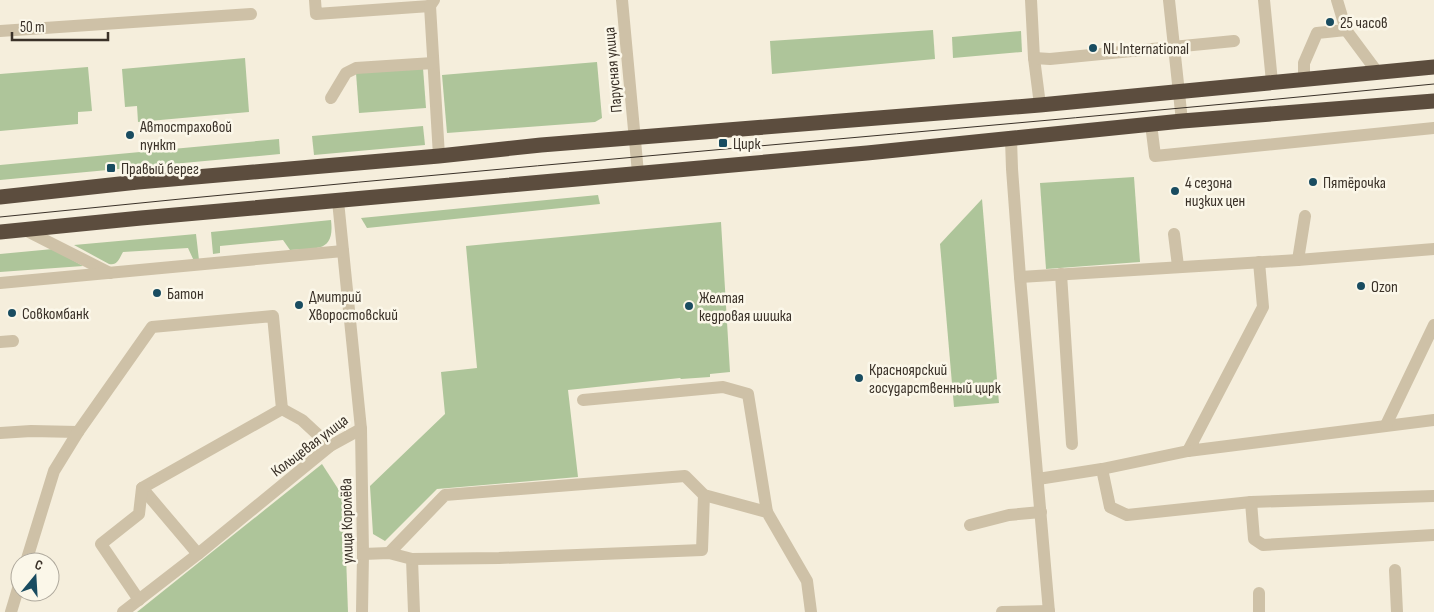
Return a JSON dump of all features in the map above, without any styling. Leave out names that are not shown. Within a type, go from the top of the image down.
[{"type":"highway","points":[[0,197],[138,182],[634,137],[1040,105],[1179,90],[1434,68]]},
{"type":"highway","points":[[0,232],[1011,139],[1182,121],[1434,101]]},
{"type":"street","points":[[315,0],[316,14],[432,3],[433,63],[440,156]]},
{"type":"street","name":"Парусная улица","points":[[622,0],[638,173]]},
{"type":"street","points":[[1031,0],[1034,58],[1040,105]]},
{"type":"street","points":[[1168,0],[1182,121]]},
{"type":"street","points":[[1264,0],[1272,82]]},
{"type":"street","points":[[1337,0],[1346,30],[1378,73]]},
{"type":"street","points":[[0,31],[251,14]]},
{"type":"street","points":[[1304,80],[1304,63],[1317,33],[1346,30]]},
{"type":"street","points":[[1034,58],[1050,59],[1234,41]]},
{"type":"street","points":[[331,98],[346,73],[356,68],[433,63]]},
{"type":"street","points":[[1151,124],[1155,156],[1434,128]]},
{"type":"street","points":[[1002,612],[1049,611],[1020,277],[1011,139]]},
{"type":"street","name":"Кольцевая улица","points":[[123,612],[198,554],[330,446],[361,429],[338,201]]},
{"type":"street","points":[[1298,260],[1305,216]]},
{"type":"street","points":[[25,230],[110,273]]},
{"type":"street","points":[[1174,234],[1178,266]]},
{"type":"street","points":[[1020,277],[1298,260],[1434,249]]},
{"type":"street","points":[[0,284],[342,252]]},
{"type":"street","points":[[1188,451],[1263,307],[1259,262]]},
{"type":"street","points":[[1061,274],[1072,444]]},
{"type":"street","points":[[29,552],[54,471],[78,432],[152,326],[273,316],[282,409]]},
{"type":"street","points":[[1386,425],[1434,325]]},
{"type":"street","points":[[0,342],[13,341]]},
{"type":"street","points":[[583,400],[723,387],[748,394],[767,512],[807,581],[810,612]]},
{"type":"street","points":[[282,409],[302,420],[330,446]]},
{"type":"street","points":[[142,488],[282,409]]},
{"type":"street","points":[[1038,479],[1102,469],[1188,451],[1434,420]]},
{"type":"street","name":"улица Королёва","points":[[361,429],[364,554],[362,612]]},
{"type":"street","points":[[0,433],[31,431],[78,432]]},
{"type":"street","points":[[1102,469],[1110,507],[1127,516],[1251,502],[1434,496]]},
{"type":"street","points":[[389,552],[445,495],[684,476],[704,495],[767,512]]},
{"type":"street","points":[[142,488],[198,554]]},
{"type":"street","points":[[138,600],[101,544],[139,514],[142,488]]},
{"type":"street","points":[[364,554],[389,552],[412,559],[499,558],[702,550],[704,495]]},
{"type":"street","points":[[1251,502],[1254,539],[1263,544],[1434,535]]},
{"type":"street","points":[[970,525],[1009,515],[1040,512]]},
{"type":"street","points":[[412,559],[414,612]]},
{"type":"street","points":[[1394,570],[1397,612]]},
{"type":"street","points":[[1259,612],[1260,593]]},
{"type":"green space","points":[[933,30],[935,59],[772,74],[770,41]]},
{"type":"green space","points":[[1021,31],[1022,52],[953,58],[952,37]]},
{"type":"green space","points":[[245,58],[249,112],[138,122],[137,106],[125,107],[122,69]]},
{"type":"green space","points":[[597,62],[602,118],[595,122],[447,133],[442,75]]},
{"type":"green space","points":[[88,67],[92,111],[78,112],[78,124],[0,131],[0,74]]},
{"type":"green space","points":[[423,68],[426,108],[359,113],[356,73]]},
{"type":"green space","points":[[423,126],[425,145],[314,155],[312,136]]},
{"type":"green space","points":[[279,139],[280,154],[0,180],[0,165]]},
{"type":"green space","points":[[1134,177],[1140,262],[1046,269],[1040,183]]},
{"type":"green space","points":[[598,195],[600,204],[367,228],[361,218]]},
{"type":"green space","points":[[982,199],[999,403],[954,407],[940,244]]},
{"type":"green space","points":[[331,220],[330,238],[322,247],[290,250],[283,240],[220,246],[220,253],[213,254],[211,232]]},
{"type":"green space","points":[[721,222],[730,372],[710,374],[710,377],[680,378],[568,390],[578,477],[437,489],[385,541],[373,534],[370,486],[445,414],[441,372],[477,368],[466,246]]},
{"type":"green space","points":[[196,234],[199,260],[194,261],[188,248],[123,252],[116,263],[109,264],[74,245]]},
{"type":"green space","points":[[53,249],[83,266],[0,272],[0,254]]},
{"type":"green space","points":[[322,464],[344,498],[348,612],[137,612]]},
{"type":"tram line","points":[[0,217],[358,182],[1434,84]]},
{"type":"place","name":"25 часов","points":[[1330,22]]},
{"type":"place","name":"NL International","points":[[1093,48]]},
{"type":"place","name":"Автостраховой пункт","points":[[130,135]]},
{"type":"place","name":"Цирк","points":[[723,143]]},
{"type":"place","name":"Правый берег","points":[[111,168]]},
{"type":"place","name":"Пятёрочка","points":[[1313,182]]},
{"type":"place","name":"4 сезона низких цен","points":[[1175,191]]},
{"type":"place","name":"Ozon","points":[[1361,286]]},
{"type":"place","name":"Батон","points":[[157,293]]},
{"type":"place","name":"Дмитрий Хворостовский","points":[[299,305]]},
{"type":"place","name":"Желтая кедровая шишка","points":[[689,306]]},
{"type":"place","name":"Совкомбанк","points":[[12,313]]},
{"type":"place","name":"Красноярский государственный цирк","points":[[859,378]]}]
